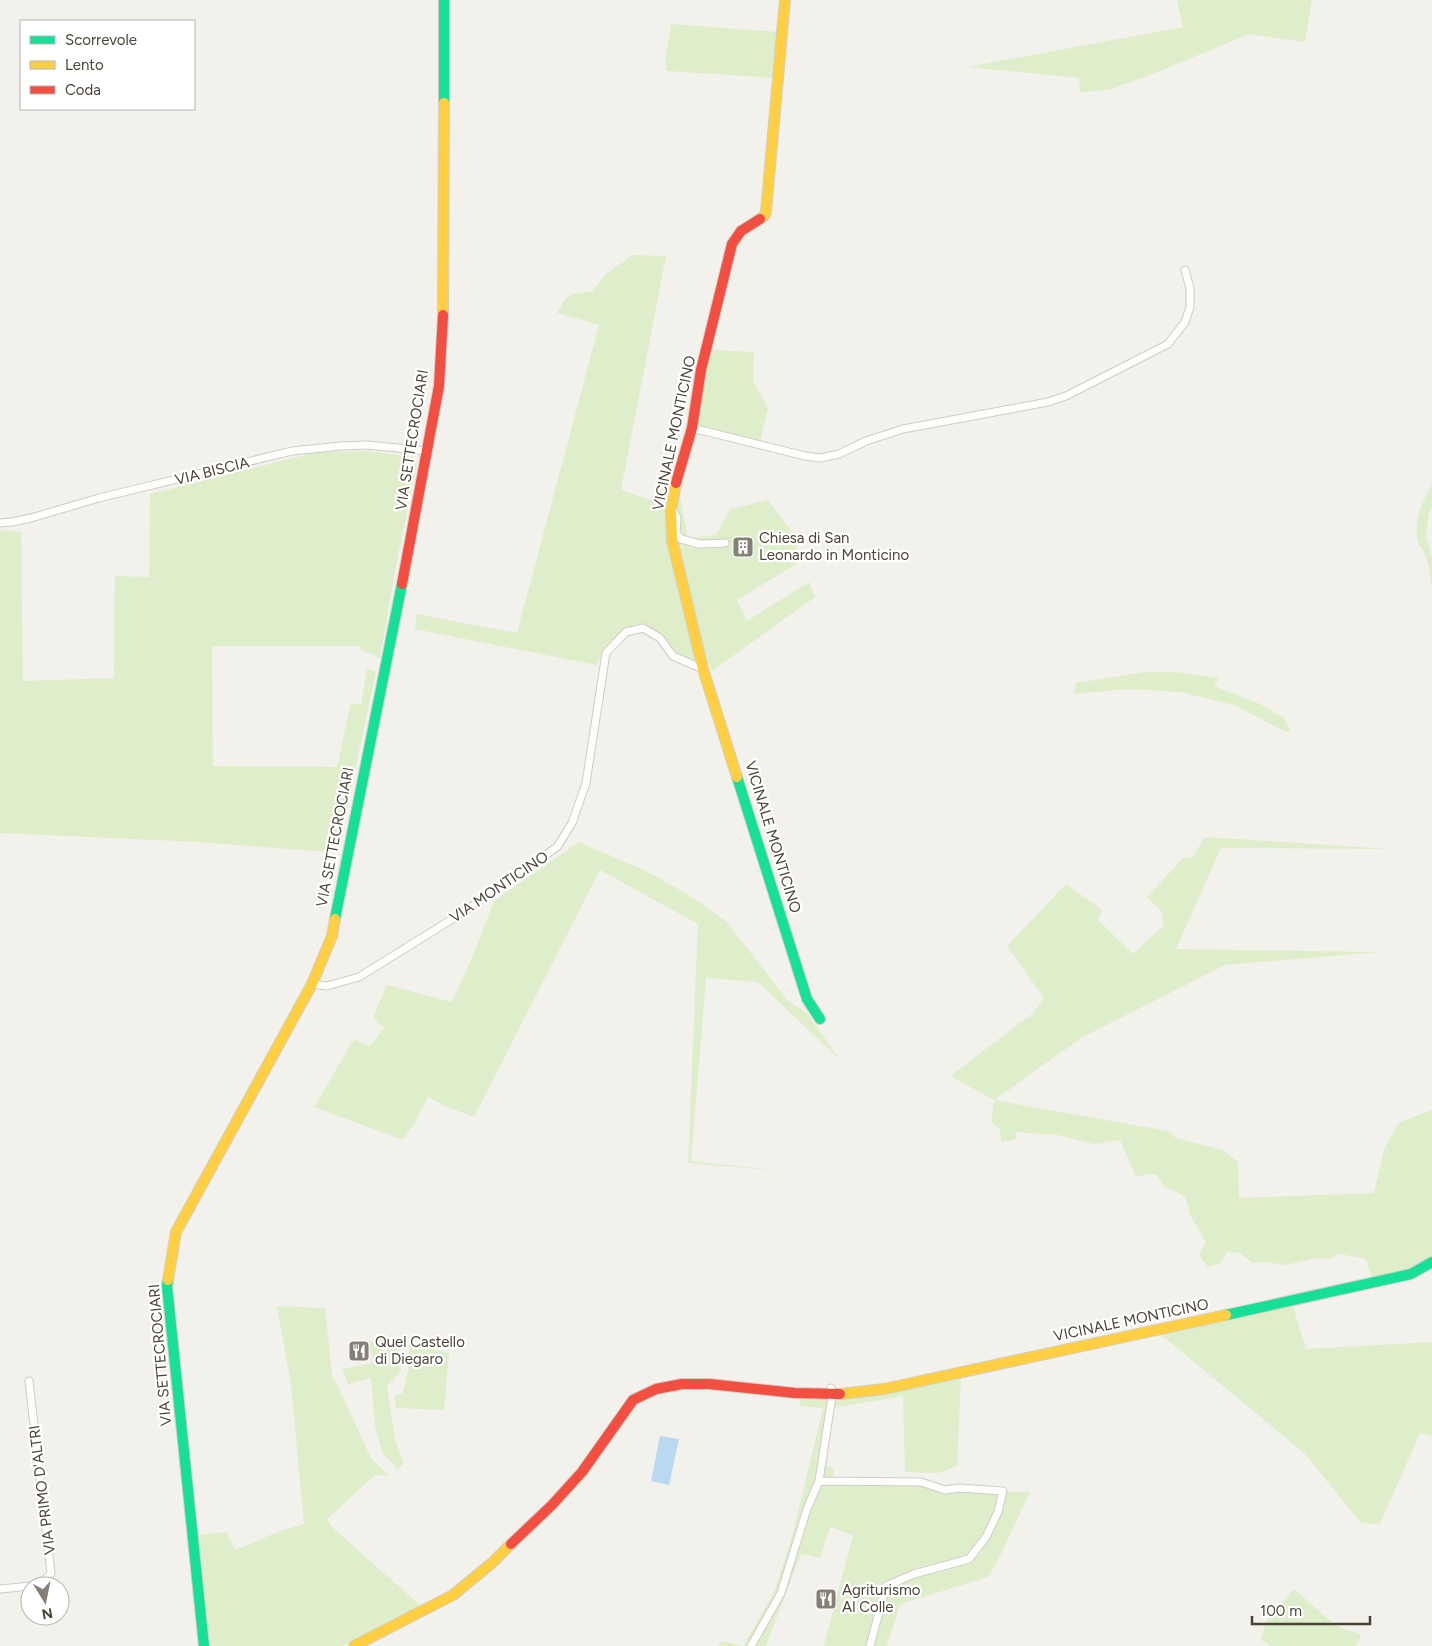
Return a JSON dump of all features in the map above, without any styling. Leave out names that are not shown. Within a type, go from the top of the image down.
[{"type":"street","name":"VIA SETTECROCIARI","points":[[204,1646],[167,1286],[176,1232],[312,984],[332,936],[428,451],[439,386],[443,309],[444,0]]},
{"type":"street","name":"VICINALE MONTICINO","points":[[786,0],[766,212],[764,216],[741,231],[732,244],[701,370],[692,428],[676,480],[671,508],[672,540],[703,669],[807,999],[820,1019]]},
{"type":"street","points":[[692,428],[820,458],[839,454],[866,441],[903,429],[1048,402],[1066,396],[1168,344],[1185,322],[1190,307],[1190,288],[1185,270]]},
{"type":"street","name":"VIA BISCIA","points":[[0,523],[31,518],[99,498],[292,451],[341,446],[428,451]]},
{"type":"street","points":[[671,508],[678,518],[676,533],[681,539],[700,544],[725,543]]},
{"type":"street","name":"VIA MONTICINO","points":[[312,984],[327,986],[359,977],[462,913],[557,847],[572,824],[586,783],[606,653],[626,632],[643,628],[660,638],[673,656],[703,669]]},
{"type":"street","name":"VICINALE MONTICINO","points":[[354,1646],[454,1594],[492,1564],[552,1505],[582,1472],[632,1400],[644,1393],[666,1387],[717,1384],[763,1390],[872,1392],[1411,1274],[1432,1262]]},
{"type":"street","name":"VIA PRIMO D'ALTRI","points":[[0,1589],[41,1585],[52,1573],[29,1380]]},
{"type":"street","points":[[751,1646],[781,1594],[807,1509],[819,1480],[832,1392]]},
{"type":"street","points":[[819,1480],[921,1482],[945,1490],[959,1488],[1002,1491],[998,1512],[986,1537],[969,1559],[914,1574],[886,1586],[870,1646]]},
{"type":"green space","points":[[1177,0],[1312,0],[1305,42],[1249,34],[1153,74],[1111,89],[1080,93],[1079,78],[967,67],[1183,27]]},
{"type":"green space","points":[[671,24],[779,32],[775,78],[667,71],[665,63]]},
{"type":"green space","points":[[633,255],[666,256],[621,490],[669,506],[700,664],[676,653],[666,640],[646,624],[624,628],[605,648],[596,665],[415,629],[417,614],[517,633],[599,325],[557,313],[567,298],[573,294],[591,292],[607,273]]},
{"type":"green space","points":[[707,350],[754,352],[753,381],[768,408],[760,442],[692,431]]},
{"type":"green space","points":[[368,451],[414,457],[417,464],[395,571],[380,658],[361,650],[361,646],[212,646],[213,766],[337,767],[351,703],[361,705],[367,669],[376,672],[344,822],[340,834],[329,852],[199,842],[0,833],[0,530],[21,532],[23,681],[114,678],[115,576],[149,577],[150,494],[317,452]]},
{"type":"green space","points":[[1432,485],[1432,507],[1429,513],[1426,537],[1432,557],[1432,587],[1427,560],[1418,542],[1417,527],[1422,505]]},
{"type":"green space","points":[[678,486],[688,538],[716,535],[730,509],[768,500],[791,531],[801,561],[737,600],[747,621],[809,582],[815,597],[712,671],[702,650],[679,552],[676,518]]},
{"type":"green space","points":[[1145,672],[1176,672],[1219,678],[1214,686],[1260,704],[1284,718],[1291,732],[1284,731],[1234,705],[1180,692],[1128,689],[1074,694],[1076,683]]},
{"type":"green space","points":[[1205,837],[1390,849],[1221,848],[1176,949],[1380,952],[1225,965],[1081,1038],[994,1100],[950,1076],[1032,1014],[1044,998],[1007,946],[1066,884],[1102,910],[1098,920],[1133,954],[1164,925],[1161,911],[1147,897],[1184,857],[1192,858]]},
{"type":"green space","points":[[579,842],[646,871],[689,895],[727,922],[787,1000],[808,1014],[839,1059],[758,982],[706,978],[691,1161],[788,1172],[688,1163],[698,924],[600,870],[474,1117],[447,1107],[428,1097],[403,1140],[314,1107],[354,1039],[370,1046],[384,1028],[373,1017],[387,985],[452,1002],[472,958],[494,901]]},
{"type":"green space","points":[[994,1100],[1168,1131],[1176,1138],[1223,1150],[1238,1162],[1239,1198],[1374,1193],[1384,1150],[1398,1123],[1432,1110],[1432,1256],[1410,1269],[1372,1278],[1366,1259],[1340,1254],[1328,1259],[1317,1258],[1285,1265],[1265,1262],[1253,1263],[1240,1253],[1227,1252],[1220,1264],[1208,1267],[1199,1255],[1206,1242],[1190,1215],[1186,1198],[1164,1187],[1157,1175],[1149,1174],[1136,1177],[1120,1140],[1094,1144],[1057,1135],[1016,1132],[1016,1139],[1002,1142],[999,1128],[991,1122]]},
{"type":"green space","points":[[1292,1303],[1306,1349],[1432,1342],[1432,1436],[1420,1433],[1380,1524],[1361,1523],[1304,1453],[1160,1334]]},
{"type":"green space","points":[[277,1306],[325,1308],[332,1375],[371,1458],[389,1476],[375,1475],[327,1519],[333,1528],[423,1608],[342,1646],[208,1646],[197,1535],[227,1532],[235,1550],[280,1531],[304,1524],[291,1385]]},
{"type":"green space","points":[[380,1339],[398,1346],[401,1371],[387,1386],[395,1439],[404,1464],[398,1469],[383,1454],[375,1426],[371,1378],[348,1384],[342,1369],[373,1363],[369,1341]]},
{"type":"green space","points":[[410,1345],[449,1353],[444,1410],[396,1408],[394,1396],[403,1393],[408,1370]]},
{"type":"green space","points":[[961,1375],[957,1466],[938,1473],[905,1472],[903,1396],[833,1408],[830,1412],[827,1466],[833,1468],[834,1479],[862,1485],[924,1485],[943,1494],[960,1490],[1030,1492],[988,1577],[900,1604],[887,1646],[824,1646],[853,1535],[830,1527],[820,1558],[801,1554],[766,1646],[743,1646],[774,1592],[793,1533],[823,1408],[799,1406],[801,1399],[839,1400]]},
{"type":"green space","points":[[1294,1589],[1335,1625],[1361,1635],[1356,1646],[1271,1646],[1261,1640],[1266,1621]]},
{"type":"green space","points":[[721,1641],[743,1646],[719,1646]]},
{"type":"water","points":[[660,1436],[679,1439],[669,1485],[651,1481]]},
{"type":"traffic: fast","points":[[444,0],[444,103]]},
{"type":"traffic: fast","points":[[335,919],[402,584]]},
{"type":"traffic: fast","points":[[737,777],[807,999],[820,1019]]},
{"type":"traffic: fast","points":[[1226,1315],[1411,1274],[1432,1262]]},
{"type":"traffic: fast","points":[[168,1280],[167,1286],[204,1646]]},
{"type":"traffic: slow","points":[[760,219],[766,212],[785,0]]},
{"type":"traffic: slow","points":[[443,315],[444,103]]},
{"type":"traffic: slow","points":[[676,483],[671,510],[672,540],[703,669],[737,777]]},
{"type":"traffic: slow","points":[[168,1280],[176,1232],[312,984],[332,936],[335,919]]},
{"type":"traffic: slow","points":[[840,1394],[884,1389],[1226,1315]]},
{"type":"traffic: slow","points":[[354,1646],[453,1595],[492,1563],[511,1544]]},
{"type":"traffic: jam","points":[[676,483],[692,428],[701,370],[732,244],[741,231],[760,219]]},
{"type":"traffic: jam","points":[[402,584],[439,386],[443,315]]},
{"type":"traffic: jam","points":[[511,1544],[552,1505],[582,1472],[633,1400],[656,1389],[682,1384],[709,1384],[795,1393],[840,1394]]},
{"type":"place","name":"Chiesa di San Leonardo in Monticino","points":[[743,547]]},
{"type":"place","name":"Quel Castello di Diegaro","points":[[359,1351]]},
{"type":"place","name":"Agriturismo Al Colle","points":[[826,1599]]}]
